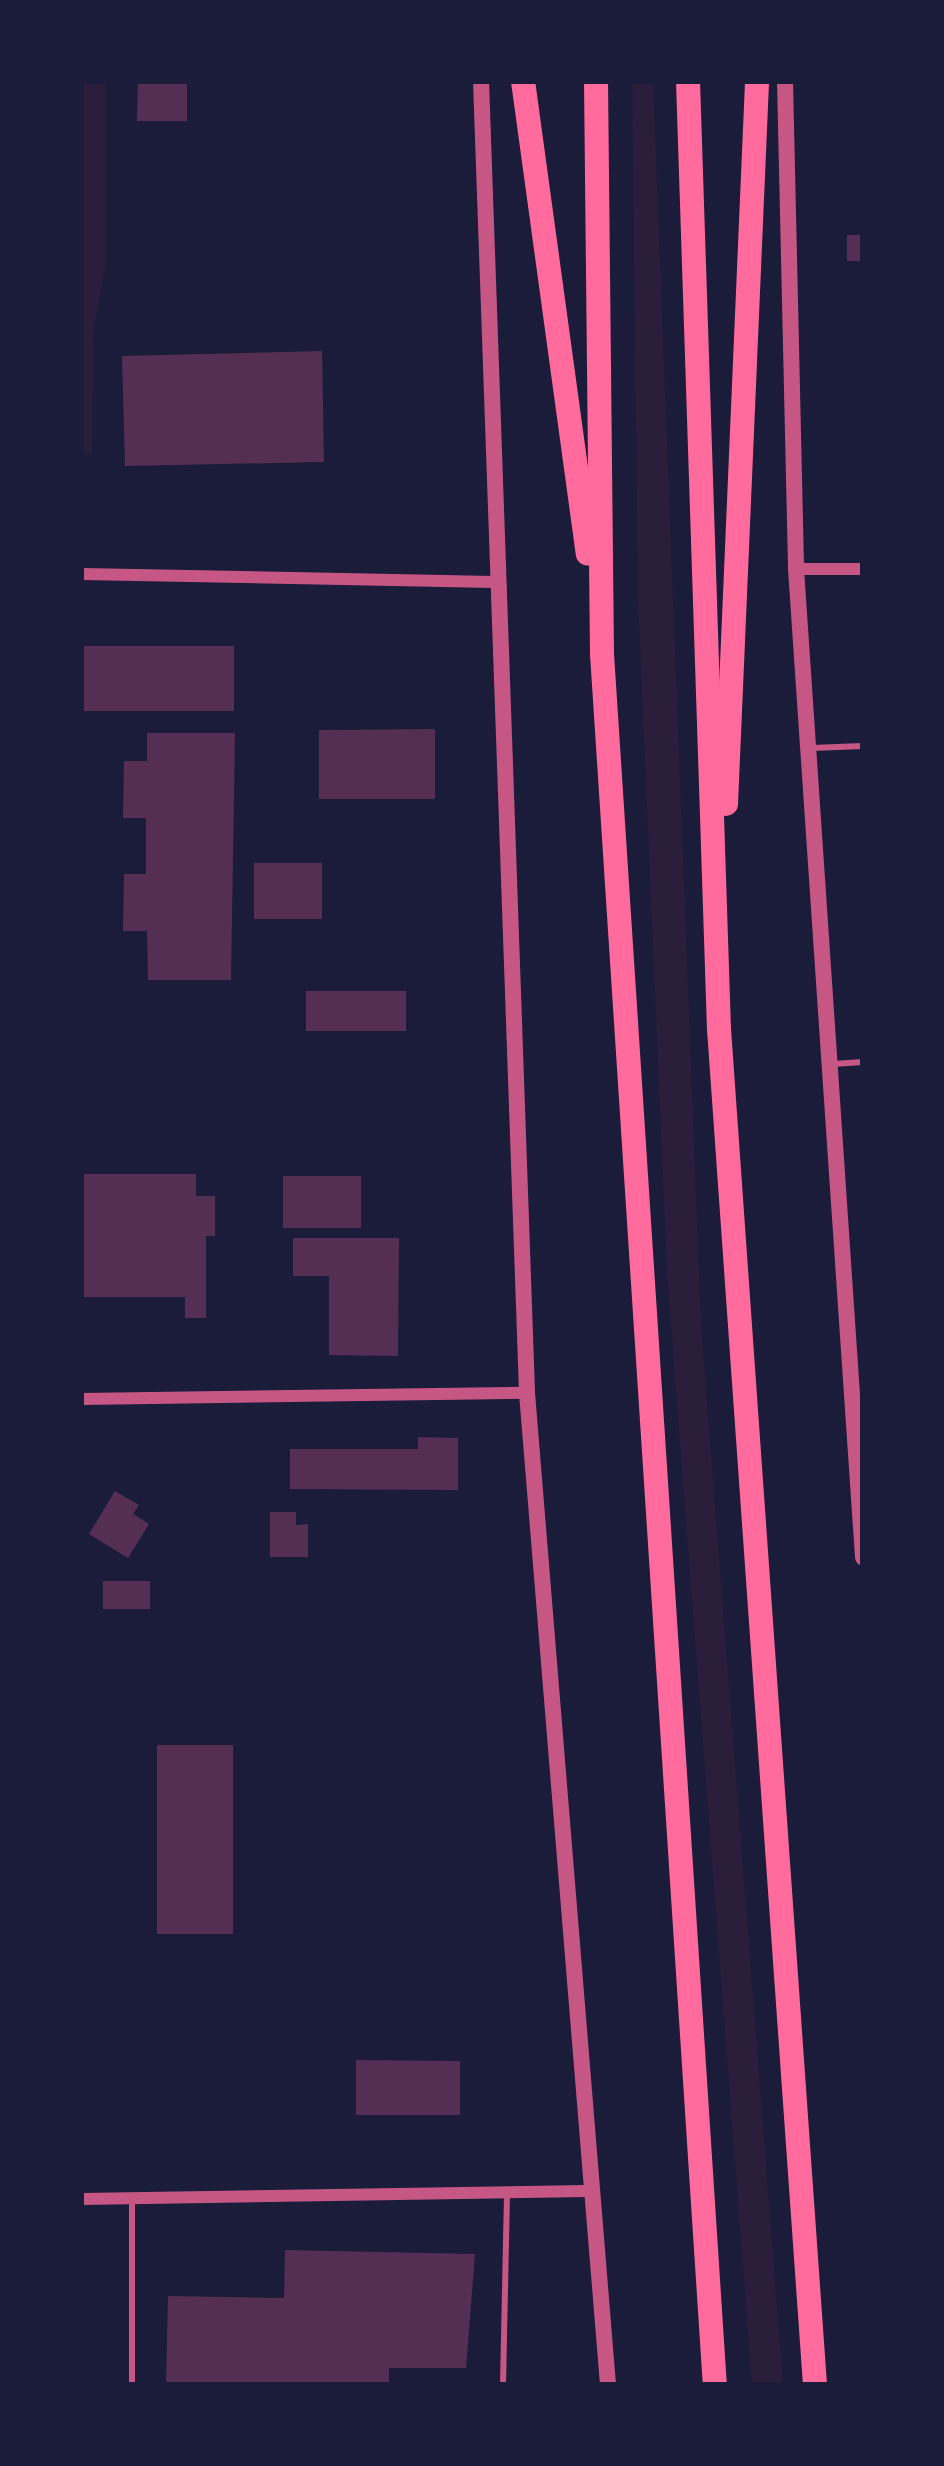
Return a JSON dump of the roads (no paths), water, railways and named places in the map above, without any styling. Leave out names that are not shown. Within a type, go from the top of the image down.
[{"type":"highway","points":[[524,81],[602,654]]},
{"type":"highway","points":[[596,81],[602,654],[716,2385]]},
{"type":"highway","points":[[688,81],[719,1029],[815,2385]]},
{"type":"highway","points":[[719,1029],[757,81]]},
{"type":"street","points":[[481,81],[494,582],[527,1394],[587,2191],[608,2385]]},
{"type":"street","points":[[785,81],[796,569],[859,1429],[863,1558]]},
{"type":"street","points":[[796,569],[863,569]]},
{"type":"street","points":[[81,574],[494,582]]},
{"type":"street","points":[[81,1399],[527,1394]]},
{"type":"street","points":[[81,2199],[587,2191]]},
{"type":"lane","points":[[808,748],[863,746]]},
{"type":"lane","points":[[830,1064],[863,1062]]},
{"type":"lane","points":[[502,2385],[507,2195]]},
{"type":"lane","points":[[132,2198],[132,2385]]}]
